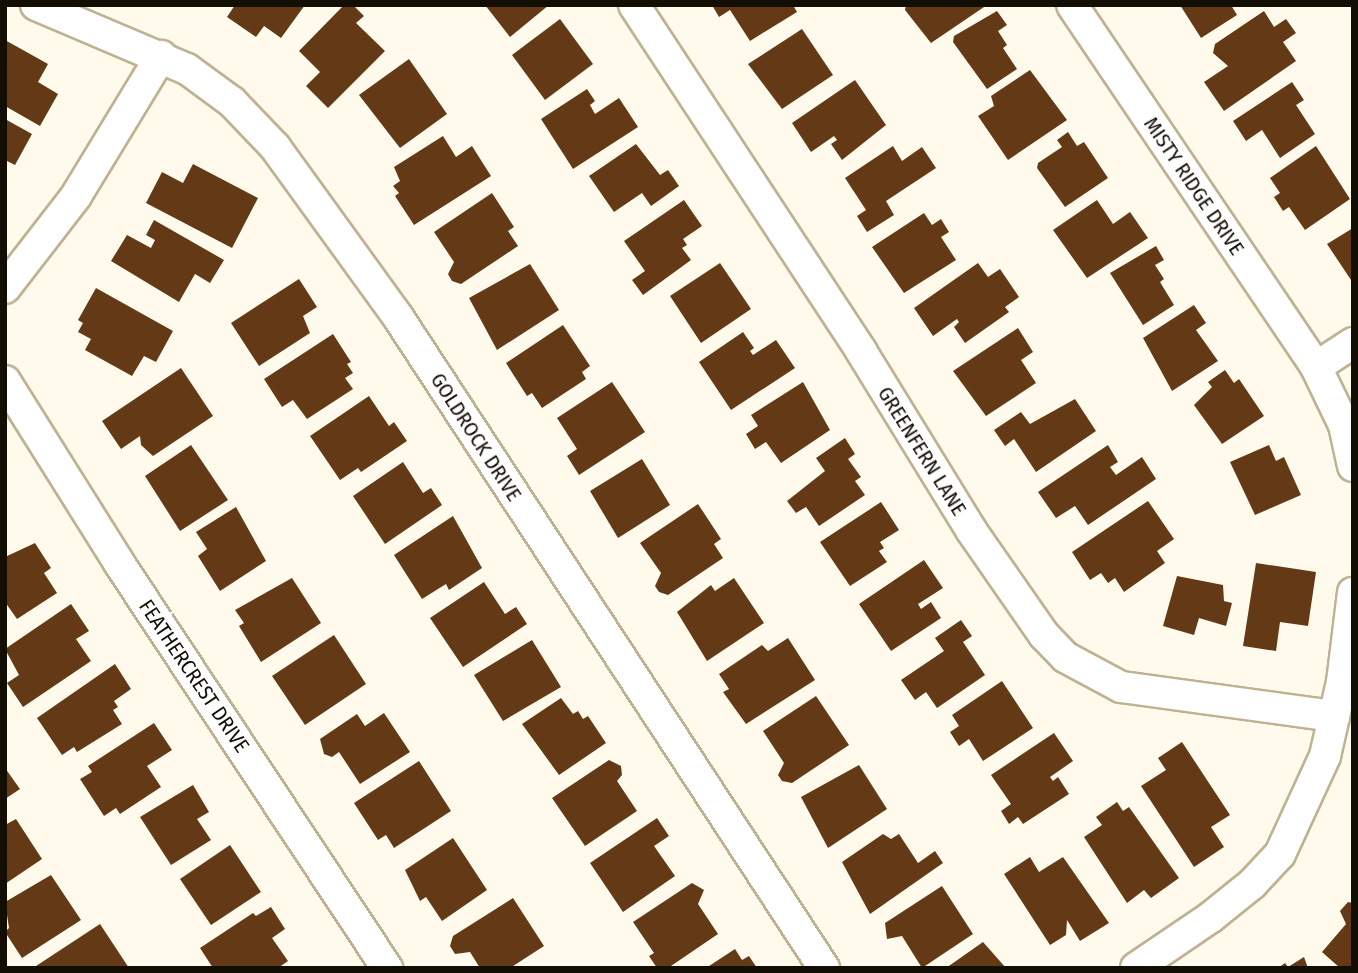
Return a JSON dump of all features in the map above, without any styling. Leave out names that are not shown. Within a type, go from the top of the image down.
[{"type":"street","name":"GOLDROCK DRIVE","points":[[36,5],[161,56],[232,102],[275,147],[398,317],[824,968]]},
{"type":"street","name":"GREENFERN LANE","points":[[634,5],[861,351],[971,530],[1044,635],[1065,657],[1121,687],[1334,716]]},
{"type":"street","name":"MISTY RIDGE DRIVE","points":[[1072,5],[1316,367],[1344,425],[1353,466]]},
{"type":"street","points":[[5,288],[76,196],[161,56]]},
{"type":"street","points":[[1316,367],[1353,343]]},
{"type":"street","name":"FEATHERCREST DRIVE","points":[[5,381],[119,563],[387,968]]},
{"type":"street","points":[[1136,968],[1211,917],[1252,884],[1280,854],[1325,756],[1353,593]]},
{"type":"building","points":[[235,5],[305,5],[281,38],[264,26],[256,37],[227,17]]},
{"type":"building","points":[[344,5],[353,5],[364,16],[356,23],[385,51],[328,108],[306,86],[320,72],[299,51]]},
{"type":"building","points":[[485,5],[549,5],[510,37]]},
{"type":"building","points":[[712,5],[793,5],[797,12],[750,41],[730,10],[719,17]]},
{"type":"building","points":[[906,5],[987,5],[931,43],[905,10]]},
{"type":"building","points":[[1180,5],[1231,5],[1237,15],[1201,38]]},
{"type":"building","points":[[997,11],[1007,25],[998,31],[1007,45],[1003,48],[1017,69],[987,89],[953,42],[954,36]]},
{"type":"building","points":[[1264,11],[1274,27],[1286,19],[1296,33],[1283,42],[1296,61],[1224,111],[1204,82],[1228,66],[1213,53],[1215,44]]},
{"type":"building","points":[[560,19],[593,64],[545,100],[512,55]]},
{"type":"building","points":[[802,29],[833,75],[782,109],[748,64]]},
{"type":"building","points":[[5,40],[48,64],[38,82],[58,94],[40,126],[5,106]]},
{"type":"building","points":[[409,59],[447,114],[400,148],[359,95]]},
{"type":"building","points":[[1030,70],[1067,120],[1008,160],[978,116],[994,106],[991,96]]},
{"type":"building","points":[[855,80],[886,125],[842,160],[831,144],[837,140],[834,136],[811,152],[792,123]]},
{"type":"building","points":[[1292,82],[1304,100],[1296,105],[1315,134],[1280,158],[1262,130],[1246,141],[1233,121]]},
{"type":"building","points":[[587,89],[595,101],[590,105],[595,114],[619,98],[638,127],[573,169],[541,119]]},
{"type":"building","points":[[5,119],[32,134],[15,165],[5,160]]},
{"type":"building","points":[[1068,132],[1077,146],[1084,142],[1108,178],[1065,207],[1037,168],[1038,163],[1062,147],[1057,140]]},
{"type":"building","points":[[443,136],[456,157],[472,146],[491,176],[414,225],[395,196],[399,193],[393,186],[400,181],[394,167]]},
{"type":"building","points":[[636,144],[660,175],[668,170],[679,186],[651,206],[642,193],[614,212],[589,176]]},
{"type":"building","points":[[893,146],[902,161],[922,147],[936,168],[886,201],[894,215],[867,232],[857,216],[866,210],[845,178]]},
{"type":"building","points":[[1316,146],[1350,199],[1305,230],[1289,207],[1283,211],[1274,197],[1280,193],[1270,178]]},
{"type":"building","points":[[193,164],[258,198],[232,248],[146,203],[162,172],[183,183]]},
{"type":"building","points":[[492,193],[514,227],[508,231],[518,246],[461,284],[452,281],[448,274],[454,262],[434,232]]},
{"type":"building","points":[[684,200],[702,226],[683,239],[687,245],[682,248],[691,260],[643,295],[632,280],[645,271],[624,241]]},
{"type":"building","points":[[1097,200],[1113,224],[1130,212],[1148,238],[1087,278],[1053,230]]},
{"type":"building","points":[[924,213],[932,225],[941,219],[949,232],[941,237],[956,260],[904,293],[872,247]]},
{"type":"building","points":[[154,220],[224,260],[210,283],[195,274],[179,302],[111,261],[127,235],[151,248],[155,240],[146,235]]},
{"type":"building","points":[[1353,228],[1353,283],[1327,244]]},
{"type":"building","points":[[1156,246],[1164,260],[1155,265],[1164,279],[1160,282],[1174,305],[1143,325],[1110,273]]},
{"type":"building","points":[[720,263],[751,309],[701,343],[670,296]]},
{"type":"building","points":[[978,263],[988,277],[1000,269],[1019,297],[1005,307],[1009,312],[965,343],[954,327],[959,322],[957,319],[933,336],[914,308]]},
{"type":"building","points":[[530,264],[559,310],[497,350],[469,298]]},
{"type":"building","points":[[299,279],[317,307],[303,316],[310,333],[259,366],[231,323]]},
{"type":"building","points":[[96,288],[173,331],[156,362],[144,356],[132,376],[85,350],[91,339],[78,332],[83,323],[78,320]]},
{"type":"building","points":[[1194,305],[1206,323],[1196,330],[1218,361],[1172,391],[1143,338]]},
{"type":"building","points":[[563,325],[590,366],[582,372],[586,379],[542,408],[532,393],[527,396],[506,363]]},
{"type":"building","points":[[1018,328],[1033,352],[1021,360],[1036,383],[986,416],[953,371]]},
{"type":"building","points":[[743,332],[754,348],[750,351],[753,355],[776,340],[795,368],[731,410],[699,362]]},
{"type":"building","points":[[333,334],[351,362],[347,364],[353,373],[345,378],[353,389],[307,419],[293,400],[282,407],[264,379]]},
{"type":"building","points":[[181,368],[213,416],[153,456],[141,445],[140,436],[121,449],[102,421]]},
{"type":"building","points":[[1225,370],[1234,383],[1239,379],[1264,416],[1222,444],[1194,405],[1212,387],[1208,382]]},
{"type":"building","points":[[612,382],[645,432],[579,475],[567,456],[577,449],[557,418]]},
{"type":"building","points":[[803,382],[830,430],[781,463],[766,442],[755,449],[746,434],[758,426],[751,415]]},
{"type":"building","points":[[369,396],[389,426],[394,422],[407,441],[361,472],[358,468],[340,480],[310,436]]},
{"type":"building","points":[[1075,399],[1096,431],[1036,472],[1014,439],[1005,446],[994,430],[1021,412],[1030,424]]},
{"type":"building","points":[[845,438],[855,454],[848,459],[861,477],[855,481],[865,495],[819,526],[806,507],[796,513],[787,501],[825,471],[816,458]]},
{"type":"building","points":[[191,445],[228,500],[180,531],[145,476]]},
{"type":"building","points":[[1108,445],[1118,462],[1110,467],[1116,475],[1142,457],[1156,479],[1088,525],[1075,506],[1056,518],[1038,492]]},
{"type":"building","points":[[1269,445],[1276,461],[1284,457],[1301,495],[1255,515],[1230,462]]},
{"type":"building","points":[[642,459],[670,505],[618,538],[590,491]]},
{"type":"building","points":[[403,462],[423,493],[431,488],[442,505],[385,544],[353,496]]},
{"type":"building","points":[[1148,501],[1174,539],[1157,551],[1165,563],[1124,592],[1115,578],[1108,583],[1101,573],[1090,580],[1072,552]]},
{"type":"building","points":[[881,502],[899,530],[880,542],[884,548],[879,551],[887,562],[850,586],[820,542]]},
{"type":"building","points":[[698,504],[721,539],[714,544],[723,558],[668,595],[659,592],[655,586],[661,573],[640,543]]},
{"type":"building","points":[[236,507],[266,561],[220,591],[198,556],[207,549],[196,532]]},
{"type":"building","points":[[453,516],[482,568],[449,590],[446,584],[422,599],[394,555]]},
{"type":"building","points":[[35,543],[51,568],[44,573],[57,593],[17,619],[5,602],[5,557]]},
{"type":"building","points":[[924,560],[943,588],[918,604],[921,609],[931,602],[941,618],[891,651],[859,604]]},
{"type":"building","points":[[1256,563],[1316,572],[1308,626],[1280,622],[1276,651],[1243,646]]},
{"type":"building","points":[[1177,576],[1223,585],[1224,601],[1232,603],[1226,626],[1199,618],[1194,635],[1163,626]]},
{"type":"building","points":[[292,578],[321,623],[261,662],[239,626],[244,623],[235,610]]},
{"type":"building","points":[[734,578],[764,623],[707,661],[677,612],[711,585],[715,591]]},
{"type":"building","points":[[484,582],[505,614],[516,607],[527,624],[463,667],[430,618]]},
{"type":"building","points":[[71,604],[89,631],[76,639],[91,661],[23,707],[7,683],[19,675],[5,649]]},
{"type":"building","points":[[961,620],[972,636],[963,642],[985,675],[937,708],[926,692],[915,700],[901,680],[944,651],[935,638]]},
{"type":"building","points":[[334,635],[366,684],[305,725],[272,676]]},
{"type":"building","points":[[788,638],[815,680],[746,724],[723,692],[729,689],[719,674],[762,645],[768,651]]},
{"type":"building","points":[[532,640],[561,687],[503,721],[474,675]]},
{"type":"building","points":[[115,664],[131,689],[114,701],[118,707],[113,710],[122,724],[77,752],[74,747],[62,755],[37,718]]},
{"type":"building","points":[[1002,681],[1033,728],[983,761],[969,739],[959,746],[950,732],[959,726],[952,715]]},
{"type":"building","points":[[816,696],[849,745],[792,783],[782,781],[778,775],[784,763],[763,731]]},
{"type":"building","points":[[561,698],[573,714],[578,711],[583,719],[588,716],[606,743],[559,775],[522,724]]},
{"type":"building","points":[[384,713],[410,752],[360,784],[339,752],[332,757],[324,754],[320,739],[357,714],[365,726]]},
{"type":"building","points":[[154,723],[172,750],[147,766],[161,787],[120,814],[116,808],[104,816],[80,779],[92,772],[88,766]]},
{"type":"building","points":[[1054,733],[1073,761],[1050,777],[1053,781],[1058,777],[1069,794],[1023,824],[1018,817],[1009,824],[1001,811],[1011,804],[991,775]]},
{"type":"building","points":[[1182,742],[1230,815],[1211,827],[1224,847],[1194,867],[1141,786],[1166,770],[1158,758]]},
{"type":"building","points":[[609,760],[621,766],[622,775],[617,781],[637,811],[585,846],[552,798]]},
{"type":"building","points":[[419,761],[451,811],[394,848],[386,835],[378,840],[354,803]]},
{"type":"building","points":[[859,765],[887,809],[828,848],[801,797]]},
{"type":"building","points":[[5,768],[20,789],[5,799]]},
{"type":"building","points":[[193,785],[209,812],[197,819],[211,840],[171,865],[140,817]]},
{"type":"building","points":[[1117,802],[1123,811],[1129,807],[1179,878],[1151,898],[1144,890],[1127,903],[1084,837],[1102,825],[1096,817]]},
{"type":"building","points":[[657,818],[669,836],[654,846],[675,876],[623,912],[590,863]]},
{"type":"building","points":[[16,819],[42,859],[5,884],[5,825]]},
{"type":"building","points":[[883,834],[891,839],[899,834],[918,863],[935,851],[943,863],[870,914],[842,862]]},
{"type":"building","points":[[453,838],[487,890],[442,921],[426,897],[420,901],[405,870]]},
{"type":"building","points":[[230,845],[261,892],[211,925],[180,879]]},
{"type":"building","points":[[1030,857],[1039,872],[1063,857],[1109,923],[1080,941],[1067,920],[1066,935],[1050,945],[1004,874]]},
{"type":"building","points":[[51,875],[81,920],[22,958],[5,932],[9,928],[5,902]]},
{"type":"building","points":[[692,883],[704,890],[698,904],[718,934],[668,968],[657,968],[649,956],[654,953],[633,922]]},
{"type":"building","points":[[942,886],[973,934],[922,968],[902,936],[887,939],[885,923]]},
{"type":"building","points":[[513,898],[544,946],[510,968],[480,968],[470,952],[455,954],[450,946],[453,936]]},
{"type":"building","points":[[1348,902],[1353,903],[1353,968],[1340,968],[1322,952],[1346,924],[1340,911]]},
{"type":"building","points":[[271,907],[285,929],[272,938],[288,961],[278,968],[213,968],[200,948],[253,913],[256,916]]},
{"type":"building","points":[[100,924],[129,968],[33,968]]},
{"type":"building","points":[[983,942],[1006,968],[946,968]]},
{"type":"building","points":[[735,949],[742,960],[749,956],[757,968],[706,968]]},
{"type":"building","points":[[1304,957],[1308,968],[1278,968],[1285,963],[1288,967]]}]
